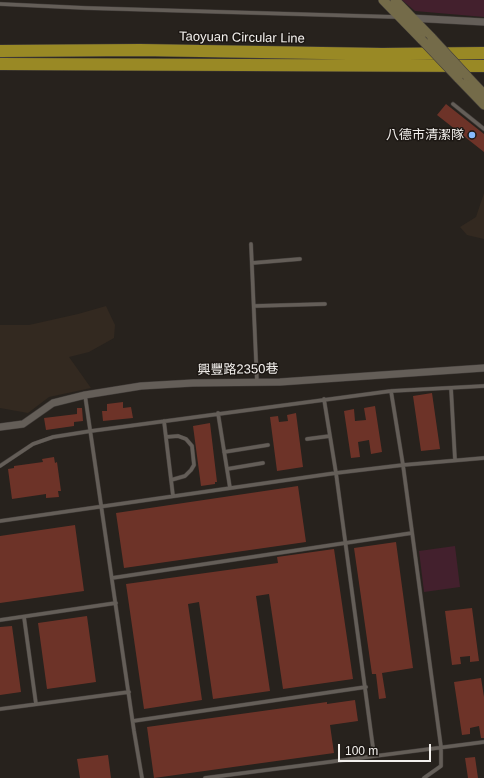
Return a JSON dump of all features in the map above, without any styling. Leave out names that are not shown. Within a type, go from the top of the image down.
[{"type":"highway","name":"Taoyuan Circular Line","points":[[0,51],[140,50],[382,54],[484,53]]},
{"type":"highway","name":"Taoyuan Circular Line","points":[[0,64],[484,66]]},
{"type":"main road","points":[[383,0],[422,40],[462,77],[484,94]]},
{"type":"main road","points":[[395,0],[432,38],[484,105]]},
{"type":"street","points":[[400,18],[484,22]]},
{"type":"street","name":"興豐路2350巷","points":[[0,427],[23,424],[53,403],[85,395],[141,386],[193,383],[257,383],[484,368]]},
{"type":"lane","points":[[0,4],[400,18]]},
{"type":"lane","points":[[453,104],[484,128]]},
{"type":"lane","points":[[252,244],[257,383]]},
{"type":"lane","points":[[252,263],[300,259]]},
{"type":"lane","points":[[254,306],[325,304]]},
{"type":"lane","points":[[0,466],[34,444],[53,438],[90,431],[391,391],[484,386]]},
{"type":"lane","points":[[451,388],[455,460]]},
{"type":"lane","points":[[391,391],[403,465],[441,747],[441,766],[424,778]]},
{"type":"lane","points":[[85,395],[142,778]]},
{"type":"lane","points":[[324,399],[346,543],[374,755]]},
{"type":"lane","points":[[218,414],[230,488]]},
{"type":"lane","points":[[164,421],[173,496]]},
{"type":"lane","points":[[166,437],[178,436],[186,439],[192,446],[194,465],[191,470],[185,476],[171,480]]},
{"type":"lane","points":[[307,439],[330,436]]},
{"type":"lane","points":[[224,452],[268,445]]},
{"type":"lane","points":[[0,521],[336,473],[403,465],[484,458]]},
{"type":"lane","points":[[227,469],[263,463]]},
{"type":"lane","points":[[112,578],[412,533]]},
{"type":"lane","points":[[0,620],[116,603]]},
{"type":"lane","points":[[24,617],[36,704]]},
{"type":"lane","points":[[133,721],[366,687]]},
{"type":"lane","points":[[0,709],[129,692]]},
{"type":"lane","points":[[205,778],[484,742]]},
{"type":"shaded area","points":[[402,0],[484,0],[484,17],[415,11]]},
{"type":"shaded area","points":[[484,193],[484,239],[467,235],[460,227],[476,217]]},
{"type":"shaded area","points":[[106,306],[115,325],[114,338],[89,352],[69,357],[91,388],[49,397],[28,413],[0,408],[0,325],[29,325]]},
{"type":"shaded area","points":[[455,546],[460,587],[424,592],[419,551]]},
{"type":"building","points":[[446,104],[484,134],[484,152],[437,115]]},
{"type":"building","points":[[432,393],[440,449],[421,451],[413,396]]},
{"type":"building","points":[[123,402],[123,408],[131,407],[133,418],[103,421],[102,411],[107,411],[107,404]]},
{"type":"building","points":[[375,406],[382,452],[371,454],[369,440],[358,442],[360,457],[351,458],[344,411],[354,409],[355,421],[366,420],[364,408]]},
{"type":"building","points":[[77,408],[82,408],[83,421],[74,422],[74,426],[46,430],[44,418],[77,414]]},
{"type":"building","points":[[296,413],[303,467],[277,471],[270,417],[278,416],[279,422],[288,421],[287,415]]},
{"type":"building","points":[[210,423],[217,482],[215,482],[215,484],[201,486],[193,426]]},
{"type":"building","points":[[54,457],[55,463],[57,462],[61,491],[58,491],[59,497],[46,498],[46,494],[12,499],[8,469],[14,468],[14,466],[43,462],[42,459]]},
{"type":"building","points":[[298,486],[306,542],[124,568],[116,513]]},
{"type":"building","points":[[75,525],[84,591],[0,603],[0,536]]},
{"type":"building","points":[[396,542],[413,668],[382,673],[386,698],[379,699],[376,674],[372,674],[354,548]]},
{"type":"building","points":[[334,549],[353,679],[283,689],[269,594],[256,596],[270,691],[213,699],[199,602],[188,604],[202,700],[144,709],[126,584],[278,563],[277,557]]},
{"type":"building","points":[[472,608],[479,661],[470,662],[470,656],[460,657],[461,664],[452,665],[445,611]]},
{"type":"building","points":[[87,616],[96,682],[47,689],[38,623]]},
{"type":"building","points":[[12,626],[21,692],[0,695],[0,627]]},
{"type":"building","points":[[481,678],[484,697],[484,738],[481,738],[479,726],[470,728],[470,734],[462,735],[454,682]]},
{"type":"building","points":[[355,700],[358,721],[330,725],[334,753],[154,778],[147,727],[327,702],[327,704]]},
{"type":"building","points":[[108,755],[111,778],[80,778],[77,759]]},
{"type":"building","points":[[475,757],[478,778],[468,778],[465,758]]},
{"type":"place","name":"八德市清潔隊","points":[[472,135]]}]
